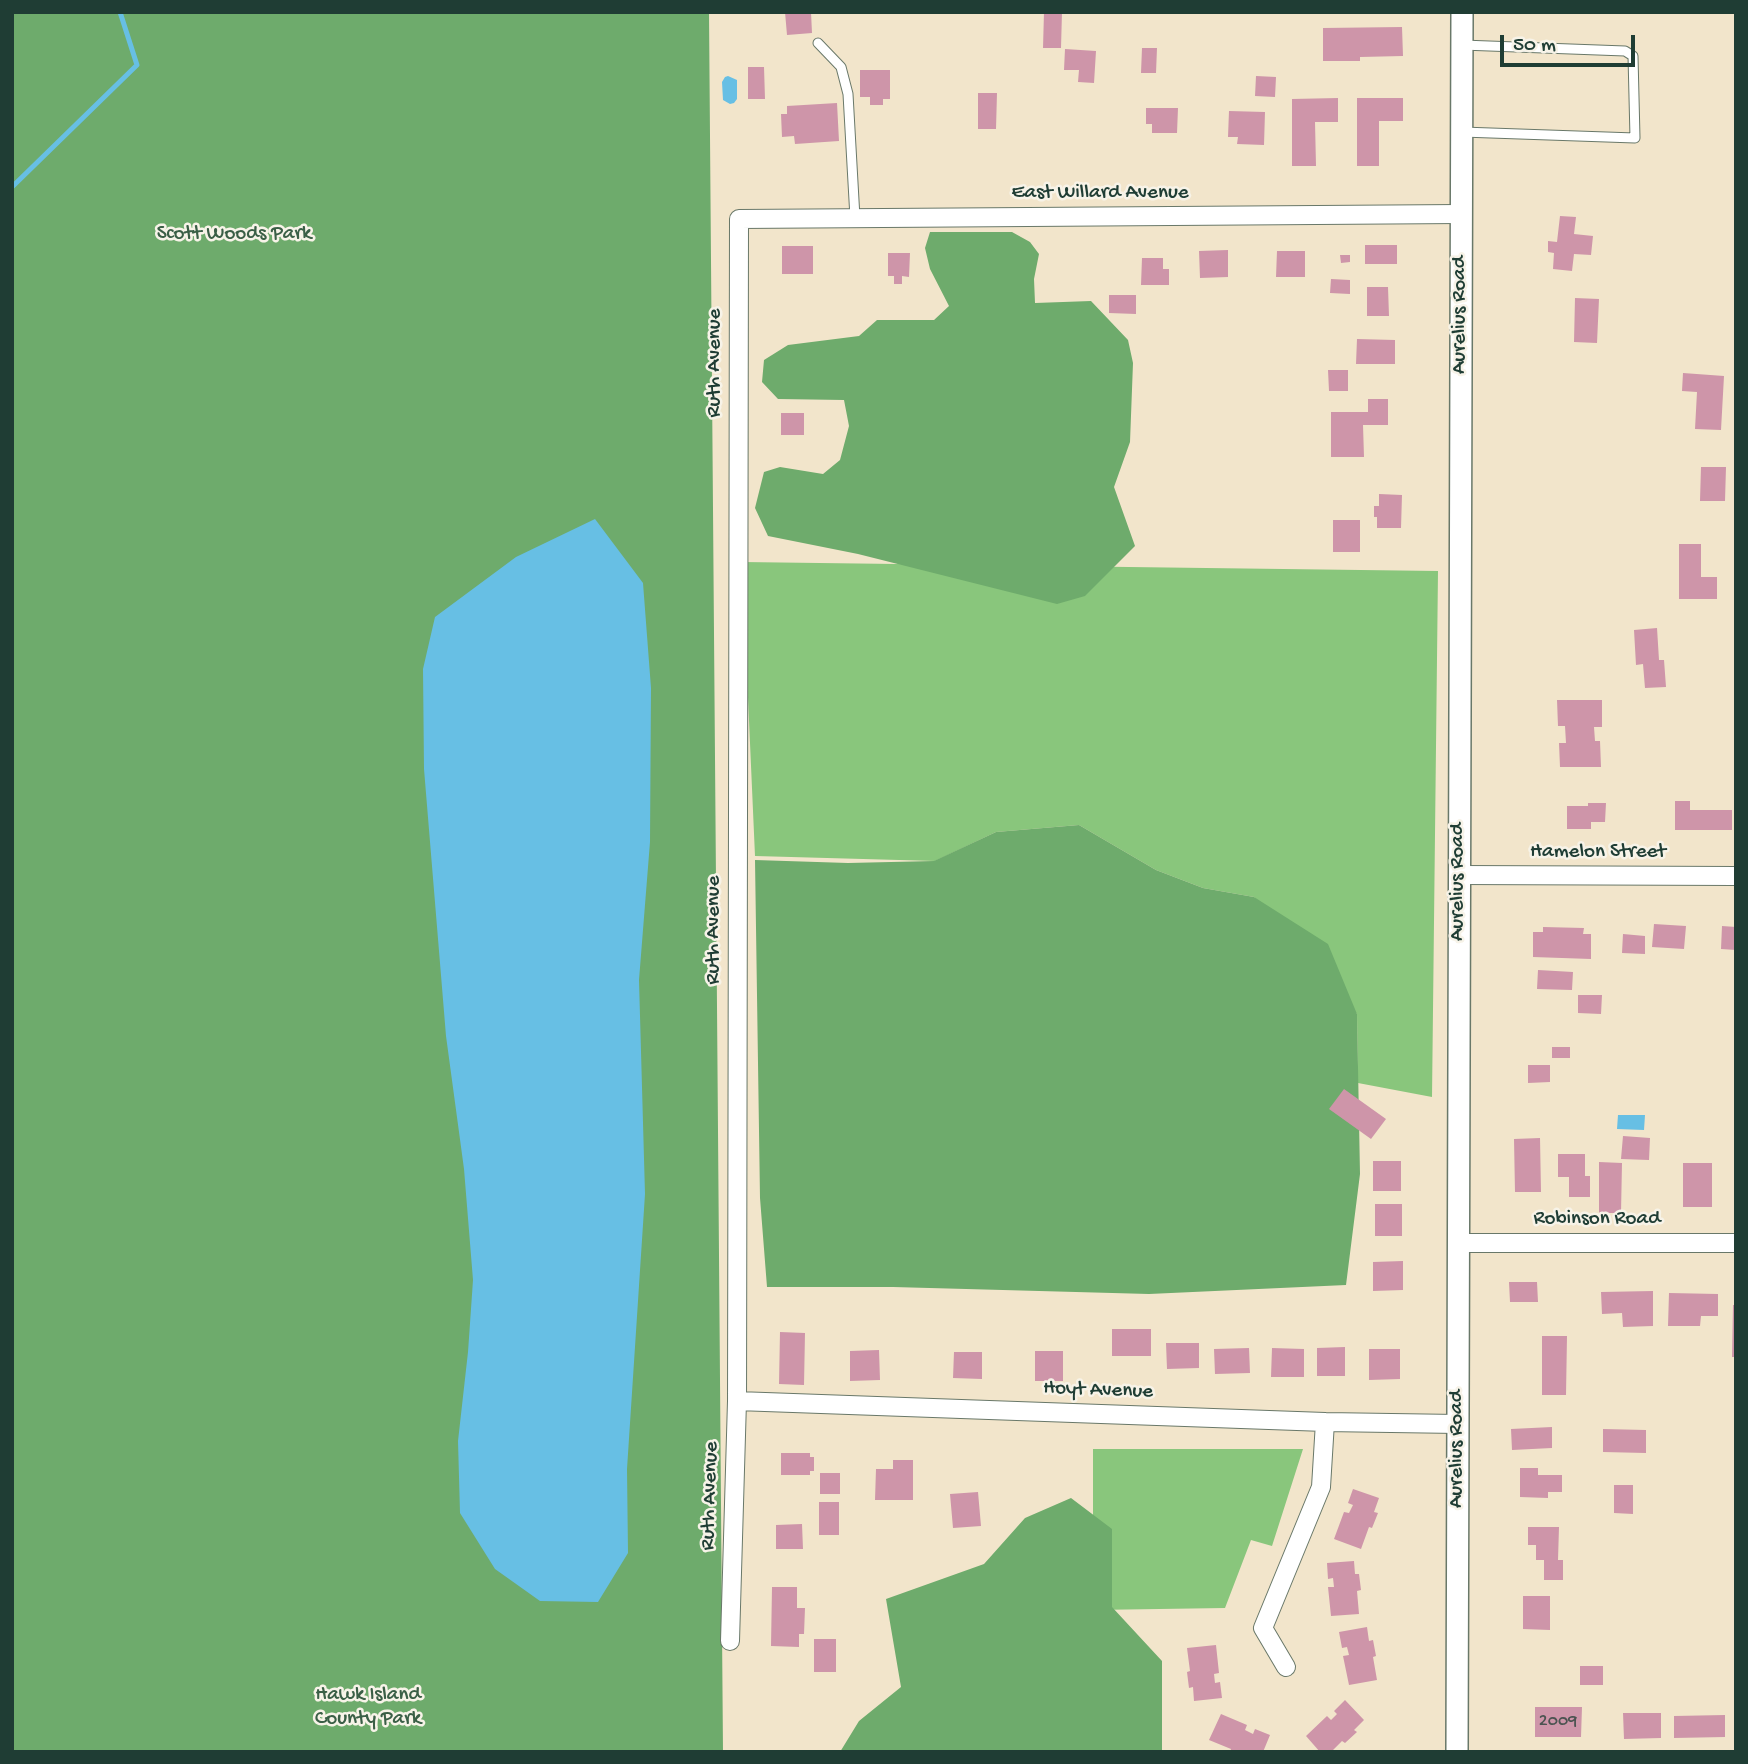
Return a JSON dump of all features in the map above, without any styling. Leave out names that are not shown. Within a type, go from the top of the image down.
[{"type":"street","name":"Aurelius Road","points":[[1457,1752],[1462,12]]},
{"type":"street","name":"East Willard Avenue","points":[[739,219],[1461,214]]},
{"type":"street","name":"Ruth Avenue","points":[[730,1641],[737,1401],[739,219]]},
{"type":"street","name":"Hamelon Street","points":[[1460,875],[1736,876]]},
{"type":"street","name":"Robinson Road","points":[[1458,1243],[1736,1242]]},
{"type":"street","name":"Hoyt Avenue","points":[[737,1401],[1325,1422],[1458,1424]]},
{"type":"street","points":[[1286,1667],[1263,1628],[1321,1487],[1325,1422]]},
{"type":"lane","points":[[818,43],[841,67],[848,94],[855,218]]},
{"type":"lane","points":[[1462,45],[1625,51],[1633,56],[1634,138],[1462,132]]},
{"type":"green space","points":[[12,12],[709,12],[723,1752],[12,1752]]},
{"type":"green space","points":[[930,232],[1012,232],[1030,242],[1039,254],[1034,279],[1035,303],[1091,301],[1128,340],[1133,363],[1130,442],[1114,487],[1135,546],[1085,596],[1057,604],[858,554],[768,536],[755,508],[764,472],[780,467],[823,474],[840,460],[849,426],[844,400],[778,399],[762,382],[764,360],[788,345],[859,336],[877,320],[934,320],[949,306],[930,269],[925,248]]},
{"type":"green space","points":[[742,562],[1438,571],[1432,1097],[1358,1083],[1357,1014],[1254,897],[1203,888],[1156,870],[1079,825],[996,832],[935,861],[755,856]]},
{"type":"green space","points":[[1079,825],[1156,870],[1203,888],[1254,897],[1328,944],[1357,1014],[1360,1174],[1346,1285],[1149,1294],[893,1287],[767,1287],[760,1198],[755,860],[848,863],[934,861],[996,832]]},
{"type":"green space","points":[[1093,1449],[1303,1449],[1272,1546],[1251,1540],[1225,1608],[1093,1610]]},
{"type":"green space","points":[[1071,1498],[1112,1529],[1112,1607],[1162,1661],[1162,1752],[840,1752],[859,1721],[901,1687],[886,1599],[984,1564],[1025,1518]]},
{"type":"water","points":[[728,76],[737,80],[737,99],[730,104],[723,100],[722,82]]},
{"type":"water","points":[[595,519],[643,583],[651,688],[650,842],[639,980],[645,1194],[627,1469],[628,1553],[598,1602],[540,1601],[495,1569],[460,1513],[458,1441],[473,1280],[464,1169],[446,1036],[424,769],[423,669],[435,617],[516,557]]},
{"type":"water","points":[[1618,1115],[1645,1115],[1644,1130],[1617,1129]]},
{"type":"building","points":[[785,12],[811,12],[812,33],[787,35]]},
{"type":"building","points":[[1044,12],[1062,12],[1061,48],[1043,48]]},
{"type":"building","points":[[1402,27],[1403,56],[1360,57],[1360,61],[1323,61],[1323,28]]},
{"type":"building","points":[[1142,48],[1157,48],[1156,73],[1141,73]]},
{"type":"building","points":[[1065,49],[1096,51],[1094,83],[1078,82],[1079,70],[1064,70]]},
{"type":"building","points":[[748,67],[764,67],[765,99],[748,99]]},
{"type":"building","points":[[860,70],[890,70],[890,99],[883,99],[883,105],[870,105],[870,97],[860,97]]},
{"type":"building","points":[[1256,76],[1276,77],[1275,97],[1255,96]]},
{"type":"building","points":[[978,93],[997,93],[996,129],[978,129]]},
{"type":"building","points":[[1338,98],[1338,122],[1315,122],[1316,166],[1292,166],[1292,99]]},
{"type":"building","points":[[1357,98],[1403,98],[1403,121],[1379,121],[1379,166],[1357,166]]},
{"type":"building","points":[[837,103],[839,141],[795,144],[794,136],[782,137],[781,114],[787,114],[787,106]]},
{"type":"building","points":[[1146,108],[1178,108],[1177,133],[1152,133],[1152,124],[1146,124]]},
{"type":"building","points":[[1229,111],[1265,112],[1264,145],[1237,144],[1238,137],[1228,137]]},
{"type":"building","points":[[1560,216],[1576,217],[1574,234],[1593,236],[1591,255],[1574,254],[1572,271],[1553,269],[1554,253],[1548,252],[1548,241],[1557,242]]},
{"type":"building","points":[[1365,245],[1397,245],[1397,264],[1365,264]]},
{"type":"building","points":[[782,246],[813,246],[813,274],[782,274]]},
{"type":"building","points":[[1228,250],[1228,277],[1200,278],[1199,251]]},
{"type":"building","points":[[1277,251],[1305,251],[1305,277],[1276,277]]},
{"type":"building","points":[[888,253],[910,253],[909,277],[902,276],[902,284],[894,284],[894,276],[888,276]]},
{"type":"building","points":[[1340,255],[1350,255],[1350,262],[1341,263]]},
{"type":"building","points":[[1142,258],[1163,258],[1163,269],[1169,269],[1169,285],[1141,285]]},
{"type":"building","points":[[1331,279],[1350,280],[1350,294],[1330,293]]},
{"type":"building","points":[[1367,287],[1388,287],[1389,316],[1367,316]]},
{"type":"building","points":[[1109,295],[1136,295],[1136,314],[1109,313]]},
{"type":"building","points":[[1575,298],[1599,299],[1597,343],[1574,342]]},
{"type":"building","points":[[1357,339],[1395,340],[1395,364],[1356,364]]},
{"type":"building","points":[[1328,370],[1348,370],[1348,391],[1329,391]]},
{"type":"building","points":[[1683,373],[1724,376],[1721,430],[1695,429],[1697,392],[1682,391]]},
{"type":"building","points":[[1368,399],[1388,399],[1388,425],[1363,425],[1364,457],[1331,457],[1331,412],[1368,412]]},
{"type":"building","points":[[781,413],[804,413],[804,435],[781,435]]},
{"type":"building","points":[[1701,467],[1726,467],[1725,501],[1700,501]]},
{"type":"building","points":[[1379,494],[1402,495],[1401,528],[1377,528],[1374,506],[1379,506]]},
{"type":"building","points":[[1333,520],[1360,520],[1360,552],[1333,552]]},
{"type":"building","points":[[1679,544],[1701,544],[1701,577],[1717,577],[1717,599],[1679,599]]},
{"type":"building","points":[[1657,628],[1659,660],[1664,660],[1666,687],[1645,688],[1643,664],[1636,665],[1634,630]]},
{"type":"building","points":[[1557,700],[1602,700],[1602,727],[1594,727],[1595,741],[1600,741],[1601,767],[1560,767],[1559,743],[1566,743],[1565,726],[1558,726]]},
{"type":"building","points":[[1675,801],[1690,801],[1690,810],[1732,810],[1732,830],[1675,830]]},
{"type":"building","points":[[1588,803],[1606,803],[1605,822],[1591,822],[1591,829],[1567,829],[1567,806],[1588,806]]},
{"type":"building","points":[[1654,924],[1686,926],[1684,949],[1652,947]]},
{"type":"building","points":[[1722,926],[1736,927],[1736,950],[1721,949]]},
{"type":"building","points":[[1543,927],[1584,928],[1583,934],[1591,934],[1591,959],[1533,957],[1533,932],[1543,932]]},
{"type":"building","points":[[1623,934],[1645,936],[1645,954],[1622,953]]},
{"type":"building","points":[[1538,970],[1573,972],[1572,990],[1537,989]]},
{"type":"building","points":[[1578,995],[1602,995],[1601,1014],[1578,1013]]},
{"type":"building","points":[[1552,1047],[1570,1047],[1570,1058],[1552,1058]]},
{"type":"building","points":[[1528,1065],[1550,1065],[1550,1082],[1528,1083]]},
{"type":"building","points":[[1344,1089],[1386,1119],[1371,1139],[1329,1109]]},
{"type":"building","points":[[1623,1136],[1650,1138],[1649,1160],[1621,1159]]},
{"type":"building","points":[[1540,1138],[1541,1192],[1515,1192],[1514,1139]]},
{"type":"building","points":[[1558,1154],[1585,1154],[1585,1176],[1590,1176],[1590,1197],[1569,1197],[1569,1177],[1558,1177]]},
{"type":"building","points":[[1373,1161],[1401,1161],[1401,1191],[1373,1191]]},
{"type":"building","points":[[1599,1162],[1622,1163],[1621,1213],[1599,1213]]},
{"type":"building","points":[[1683,1163],[1712,1163],[1712,1207],[1683,1207]]},
{"type":"building","points":[[1375,1204],[1402,1204],[1402,1236],[1375,1236]]},
{"type":"building","points":[[1403,1261],[1403,1290],[1373,1291],[1373,1262]]},
{"type":"building","points":[[1509,1282],[1537,1282],[1538,1302],[1510,1302]]},
{"type":"building","points":[[1653,1291],[1653,1326],[1623,1327],[1622,1313],[1602,1314],[1601,1292]]},
{"type":"building","points":[[1669,1293],[1718,1294],[1718,1316],[1701,1316],[1700,1326],[1668,1326]]},
{"type":"building","points":[[1733,1305],[1736,1305],[1736,1357],[1732,1357]]},
{"type":"building","points":[[1112,1329],[1151,1329],[1151,1356],[1112,1356]]},
{"type":"building","points":[[780,1332],[805,1333],[804,1385],[779,1384]]},
{"type":"building","points":[[1542,1336],[1567,1336],[1566,1395],[1542,1395]]},
{"type":"building","points":[[1166,1343],[1199,1343],[1199,1368],[1167,1369]]},
{"type":"building","points":[[1345,1347],[1345,1376],[1317,1376],[1317,1348]]},
{"type":"building","points":[[1249,1348],[1250,1373],[1215,1374],[1214,1349]]},
{"type":"building","points":[[1272,1348],[1304,1349],[1304,1377],[1271,1377]]},
{"type":"building","points":[[1369,1349],[1400,1349],[1400,1379],[1369,1380]]},
{"type":"building","points":[[879,1350],[880,1380],[850,1381],[850,1351]]},
{"type":"building","points":[[1035,1351],[1063,1351],[1063,1381],[1035,1381]]},
{"type":"building","points":[[954,1352],[982,1352],[982,1379],[953,1378]]},
{"type":"building","points":[[1552,1427],[1552,1448],[1512,1450],[1511,1429]]},
{"type":"building","points":[[1603,1429],[1646,1430],[1646,1453],[1603,1452]]},
{"type":"building","points":[[781,1453],[810,1453],[810,1457],[814,1457],[814,1471],[810,1471],[810,1475],[781,1475]]},
{"type":"building","points":[[893,1460],[913,1460],[913,1500],[875,1500],[876,1469],[893,1469]]},
{"type":"building","points":[[1520,1468],[1538,1468],[1538,1475],[1562,1475],[1562,1492],[1548,1492],[1548,1498],[1520,1497]]},
{"type":"building","points":[[820,1473],[840,1473],[840,1494],[820,1494]]},
{"type":"building","points":[[1614,1485],[1633,1485],[1633,1514],[1614,1513]]},
{"type":"building","points":[[1353,1489],[1379,1498],[1374,1512],[1378,1513],[1372,1528],[1369,1527],[1361,1549],[1334,1539],[1344,1512],[1349,1513],[1353,1505],[1348,1503]]},
{"type":"building","points":[[978,1492],[981,1526],[953,1528],[950,1494]]},
{"type":"building","points":[[819,1502],[839,1502],[839,1535],[819,1535]]},
{"type":"building","points":[[802,1524],[803,1549],[776,1549],[776,1525]]},
{"type":"building","points":[[1528,1527],[1559,1527],[1558,1560],[1563,1560],[1563,1580],[1544,1580],[1544,1560],[1536,1560],[1536,1545],[1528,1545]]},
{"type":"building","points":[[1354,1561],[1361,1590],[1357,1591],[1359,1614],[1331,1616],[1328,1587],[1334,1587],[1333,1578],[1328,1579],[1327,1563]]},
{"type":"building","points":[[772,1587],[797,1587],[797,1608],[805,1608],[804,1634],[799,1634],[799,1647],[771,1646]]},
{"type":"building","points":[[1523,1596],[1550,1596],[1550,1630],[1523,1629]]},
{"type":"building","points":[[1367,1627],[1369,1641],[1373,1640],[1377,1680],[1349,1685],[1343,1656],[1349,1655],[1347,1647],[1342,1648],[1339,1632]]},
{"type":"building","points":[[814,1639],[836,1639],[836,1672],[814,1672]]},
{"type":"building","points":[[1216,1645],[1219,1673],[1214,1674],[1215,1683],[1220,1682],[1222,1698],[1194,1701],[1193,1687],[1189,1688],[1187,1648]]},
{"type":"building","points":[[1580,1666],[1603,1666],[1603,1685],[1580,1685]]},
{"type":"building","points":[[1345,1700],[1364,1720],[1354,1730],[1357,1732],[1345,1743],[1342,1741],[1331,1752],[1320,1752],[1306,1736],[1327,1716],[1331,1720],[1337,1714],[1334,1711]]},
{"type":"building","points":[[1535,1707],[1582,1707],[1581,1737],[1535,1737]]},
{"type":"building","points":[[1623,1713],[1661,1713],[1661,1738],[1624,1739]]},
{"type":"building","points":[[1221,1714],[1247,1725],[1245,1730],[1253,1734],[1255,1729],[1270,1735],[1263,1752],[1230,1752],[1231,1749],[1209,1740]]},
{"type":"building","points":[[1725,1715],[1725,1737],[1674,1738],[1674,1716]]},
{"type":"waterway","points":[[12,187],[137,65],[120,12]]},
{"type":"park label","name":"Scott Woods Park","points":[[234,235]]},
{"type":"park label","name":"Hawk Island County Park","points":[[368,1708]]}]
